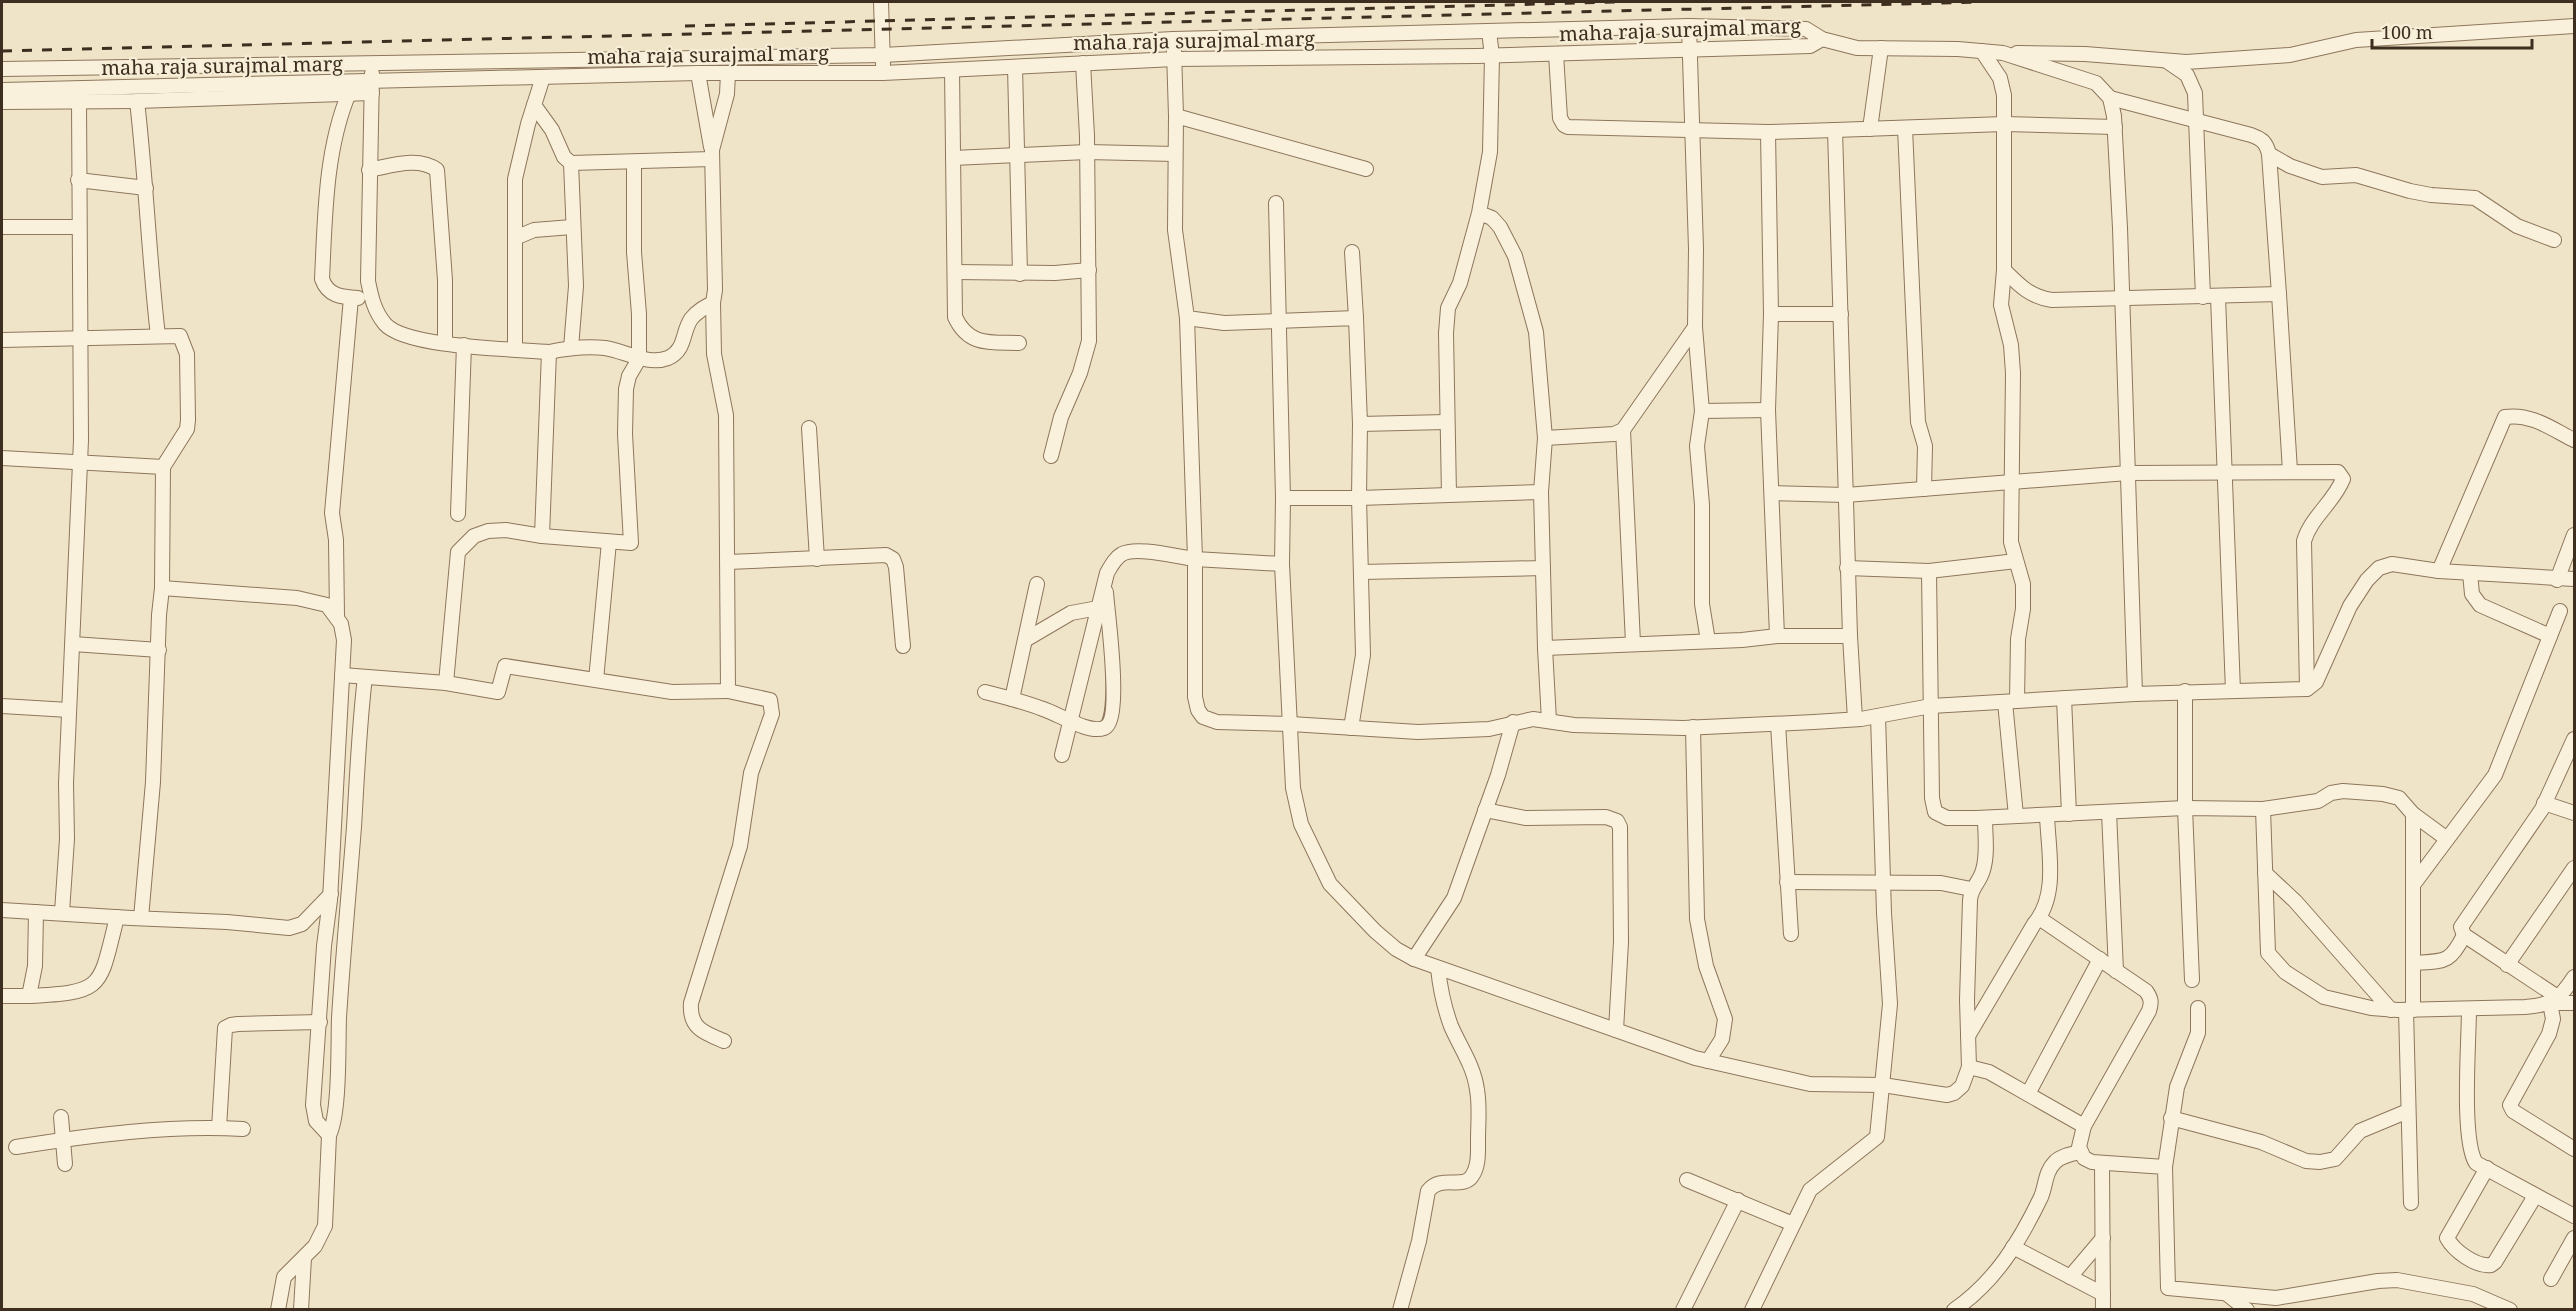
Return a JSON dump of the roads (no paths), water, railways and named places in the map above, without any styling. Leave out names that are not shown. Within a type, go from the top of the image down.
[{"type":"street","points":[[881,2],[883,73]]},
{"type":"street","points":[[1689,26],[1696,249],[1695,327],[1702,411],[1697,455],[1702,506],[1702,604],[1708,641]]},
{"type":"street","name":"maha raja surajmal marg","points":[[2,69],[883,56],[1173,39],[1689,26],[1806,29],[1822,39]]},
{"type":"street","points":[[1822,39],[1857,48],[2085,54],[2166,61],[2290,55],[2356,40],[2574,26]]},
{"type":"street","points":[[1449,495],[1446,422],[1448,308],[1460,283],[1479,213],[1490,152],[1492,56],[1489,31]]},
{"type":"street","points":[[1173,39],[1176,116],[1175,230],[1187,318],[1195,559],[1195,697],[1198,710],[1203,717],[1217,723],[1292,724],[1418,732],[1489,729],[1513,722],[1549,721],[1574,725],[1693,728],[1855,720],[1931,706],[2185,691],[2307,689],[2316,682],[2350,606],[2367,580],[2379,568],[2392,564],[2439,571],[2557,580],[2574,579]]},
{"type":"street","name":"maha raja surajmal marg","points":[[2,90],[372,87],[543,77],[698,73],[883,73],[1175,59],[1492,56],[1689,51],[1810,45],[1822,39]]},
{"type":"street","points":[[1870,129],[1881,48]]},
{"type":"street","points":[[1982,51],[2003,86],[2004,270],[2001,305],[2011,345],[2013,373],[2011,542],[2023,584],[2023,609],[2011,701],[2016,816]]},
{"type":"street","points":[[2003,53],[2096,83],[2110,98],[2262,139],[2267,145],[2270,154],[2290,471]]},
{"type":"street","points":[[1556,54],[1560,117],[1564,125],[1578,128],[1768,132],[2004,124],[2115,127]]},
{"type":"street","points":[[2166,61],[2187,75],[2192,83],[2196,121],[2203,297]]},
{"type":"street","points":[[372,62],[368,281],[372,300],[387,326],[404,335],[445,343],[549,352],[582,346],[623,351],[639,359],[668,358],[680,348],[690,321],[699,310],[714,303]]},
{"type":"street","points":[[1051,456],[1061,417],[1080,373],[1089,341],[1087,152],[1083,63]]},
{"type":"street","points":[[1015,67],[1020,274]]},
{"type":"street","points":[[952,70],[955,317],[961,329],[970,338],[1019,344]]},
{"type":"street","points":[[698,73],[712,154],[714,354],[726,415],[728,691]]},
{"type":"street","points":[[712,154],[727,94],[728,73]]},
{"type":"street","points":[[515,349],[515,179],[543,77]]},
{"type":"street","points":[[2,102],[137,101],[349,93],[372,87]]},
{"type":"street","points":[[349,93],[343,107],[332,167],[322,279],[326,289],[332,293],[372,300]]},
{"type":"street","points":[[2110,98],[2115,127],[2135,694]]},
{"type":"street","points":[[137,101],[158,336]]},
{"type":"street","points":[[62,912],[67,840],[69,710],[80,464],[79,102]]},
{"type":"street","points":[[534,105],[552,130],[564,157],[571,163],[634,162],[712,154]]},
{"type":"street","points":[[1176,116],[1366,169]]},
{"type":"street","points":[[1905,128],[1918,422],[1925,446],[1924,489]]},
{"type":"street","points":[[1835,130],[1847,568],[1855,720]]},
{"type":"street","points":[[1768,132],[1771,314],[1768,410],[1777,636]]},
{"type":"street","points":[[953,158],[1087,152],[1175,154]]},
{"type":"street","points":[[2270,154],[2290,166],[2322,177],[2356,175],[2410,191],[2475,198],[2517,226],[2554,240]]},
{"type":"street","points":[[369,170],[421,162],[437,170],[445,280],[445,343]]},
{"type":"street","points":[[446,683],[458,552],[474,536],[488,531],[506,530],[542,536],[632,543],[625,435],[626,389],[629,376],[639,359],[639,314],[634,252],[634,162]]},
{"type":"street","points":[[571,163],[576,286],[571,348]]},
{"type":"street","points":[[78,180],[146,188]]},
{"type":"street","points":[[1276,203],[1283,498],[1282,564],[1292,724],[1293,788],[1301,824],[1330,884],[1375,931],[1396,949],[1414,960],[1708,1061],[1810,1084],[1883,1085],[1935,1094],[1954,1093],[1962,1086],[1969,1067],[1967,1038],[1971,889],[1983,873],[1985,863],[1985,818]]},
{"type":"street","points":[[1479,213],[1492,218],[1500,227],[1515,256],[1536,332],[1545,438],[1541,492],[1549,721]]},
{"type":"street","points":[[2,227],[79,227]]},
{"type":"street","points":[[515,238],[534,230],[572,227]]},
{"type":"street","points":[[1352,252],[1360,424],[1359,498],[1363,655],[1352,728]]},
{"type":"street","points":[[955,272],[1020,274],[1089,270]]},
{"type":"street","points":[[2004,270],[2024,290],[2038,298],[2052,300],[2279,294]]},
{"type":"street","points":[[2218,297],[2233,691]]},
{"type":"street","points":[[337,616],[336,540],[332,513],[351,298]]},
{"type":"street","points":[[1771,314],[1841,314]]},
{"type":"street","points":[[1187,318],[1224,323],[1356,318]]},
{"type":"street","points":[[1545,438],[1614,434],[1623,430],[1695,327]]},
{"type":"street","points":[[2,340],[180,336],[187,354],[187,429],[163,467],[162,588],[153,782],[141,918]]},
{"type":"street","points":[[458,514],[464,345]]},
{"type":"street","points":[[542,536],[549,352]]},
{"type":"street","points":[[1702,411],[1768,410]]},
{"type":"street","points":[[2439,571],[2505,417],[2517,415],[2532,418],[2574,440]]},
{"type":"street","points":[[1360,424],[1446,422]]},
{"type":"street","points":[[809,428],[817,559]]},
{"type":"street","points":[[1623,430],[1633,643]]},
{"type":"street","points":[[2,458],[163,467]]},
{"type":"street","points":[[1772,493],[1846,495],[2128,473],[2338,472],[2343,479],[2339,489],[2307,531],[2304,541],[2307,689]]},
{"type":"street","points":[[1283,498],[1541,492]]},
{"type":"street","points":[[2557,580],[2574,535]]},
{"type":"street","points":[[596,680],[609,542]]},
{"type":"street","points":[[1062,755],[1105,581],[1113,562],[1121,555],[1132,551],[1195,559],[1282,564]]},
{"type":"street","points":[[728,562],[877,554],[893,559],[903,646]]},
{"type":"street","points":[[1847,568],[1929,571],[2016,561]]},
{"type":"street","points":[[1361,572],[1543,568]]},
{"type":"street","points":[[1929,571],[1932,798],[1935,812],[1947,818],[1985,818],[2185,808],[2263,809],[2318,801],[2331,793],[2343,792],[2392,795],[2399,798],[2413,814],[2447,840]]},
{"type":"street","points":[[2470,573],[2472,594],[2480,605],[2550,636]]},
{"type":"street","points":[[985,692],[1044,709],[1071,722],[1092,728],[1104,728],[1108,725],[1113,715],[1114,700],[1105,581]]},
{"type":"street","points":[[1012,699],[1037,584]]},
{"type":"street","points":[[162,588],[297,598],[327,605],[341,624],[344,640],[331,894],[324,946],[313,1106],[316,1121],[329,1135]]},
{"type":"street","points":[[1025,640],[1071,613],[1098,608]]},
{"type":"street","points":[[2413,885],[2498,769],[2560,611]]},
{"type":"street","points":[[1545,648],[1777,636],[1850,636]]},
{"type":"street","points":[[73,644],[159,651]]},
{"type":"street","points":[[342,675],[446,683],[498,692],[505,666],[672,692],[728,691],[770,700],[772,714],[751,773],[740,846],[691,1003],[690,1013],[696,1027],[724,1041]]},
{"type":"street","points":[[279,1310],[284,1277],[304,1258],[322,1235],[325,1226],[329,1135],[333,1127],[336,1093],[343,956],[354,825],[358,731],[365,677]]},
{"type":"street","points":[[2185,691],[2185,808],[2192,980]]},
{"type":"street","points":[[2064,698],[2069,814]]},
{"type":"street","points":[[2,706],[69,710]]},
{"type":"street","points":[[1752,1310],[1810,1190],[1877,1137],[1890,1004],[1883,883],[1878,716]]},
{"type":"street","points":[[1414,960],[1454,898],[1498,775],[1513,722]]},
{"type":"street","points":[[1778,724],[1791,934]]},
{"type":"street","points":[[1693,728],[1697,919],[1706,966],[1725,1019],[1722,1039],[1708,1061]]},
{"type":"street","points":[[2555,1000],[2461,931],[2463,923],[2544,803],[2574,739]]},
{"type":"street","points":[[2544,803],[2574,813]]},
{"type":"street","points":[[2263,809],[2268,953],[2285,972],[2303,986],[2324,997],[2346,1004],[2391,1010],[2525,1007],[2555,1000],[2574,1003]]},
{"type":"street","points":[[1485,810],[1525,818],[1605,818],[1617,821],[1620,827],[1621,907],[1616,1030]]},
{"type":"street","points":[[2109,812],[2116,971]]},
{"type":"street","points":[[2411,1203],[2408,1112],[2413,963],[2413,814]]},
{"type":"street","points":[[1967,1038],[2048,902],[2050,888],[2047,815]]},
{"type":"street","points":[[2507,965],[2574,868]]},
{"type":"street","points":[[2265,873],[2295,901],[2391,1010]]},
{"type":"street","points":[[1788,882],[1941,883],[1971,889]]},
{"type":"street","points":[[2,910],[227,922],[289,928],[302,924],[331,894]]},
{"type":"street","points":[[29,996],[34,966],[36,912]]},
{"type":"street","points":[[2,996],[73,994],[91,987],[100,976],[105,964],[117,917]]},
{"type":"street","points":[[2039,918],[2146,991],[2152,1004],[2084,1126],[2080,1152],[2084,1158],[2102,1164],[2165,1167]]},
{"type":"street","points":[[2413,963],[2438,962],[2448,958],[2455,954],[2464,935]]},
{"type":"street","points":[[2028,1094],[2100,960]]},
{"type":"street","points":[[1400,1310],[1419,1241],[1428,1191],[1439,1182],[1465,1182],[1472,1178],[1478,1153],[1478,1090],[1470,1064],[1444,1006],[1438,968]]},
{"type":"street","points":[[2574,977],[2555,1000],[2549,1034],[2510,1105],[2513,1112],[2574,1149]]},
{"type":"street","points":[[2198,1008],[2198,1033],[2177,1087],[2165,1167],[2168,1288],[2276,1298],[2378,1281],[2397,1280],[2473,1294],[2510,1310]]},
{"type":"street","points":[[2469,1009],[2468,1144],[2471,1155],[2476,1162],[2574,1216]]},
{"type":"street","points":[[219,1128],[225,1028],[231,1024],[320,1022]]},
{"type":"street","points":[[1969,1067],[1989,1072],[2084,1126]]},
{"type":"street","points":[[2171,1118],[2261,1142],[2306,1161],[2320,1162],[2335,1159],[2360,1131],[2408,1112]]},
{"type":"street","points":[[61,1117],[65,1164]]},
{"type":"street","points":[[16,1147],[131,1131],[243,1129]]},
{"type":"street","points":[[1954,1310],[1972,1298],[1991,1279],[2013,1247],[2043,1193],[2050,1168],[2065,1156],[2080,1152]]},
{"type":"street","points":[[2102,1164],[2103,1310]]},
{"type":"street","points":[[2487,1168],[2447,1238],[2452,1246],[2480,1265],[2491,1265],[2495,1262],[2535,1196]]},
{"type":"street","points":[[1687,1180],[1793,1224]]},
{"type":"street","points":[[1683,1310],[1738,1200]]},
{"type":"street","points":[[2070,1277],[2103,1238]]},
{"type":"street","points":[[2551,1279],[2574,1238]]},
{"type":"street","points":[[2013,1247],[2103,1294]]},
{"type":"street","points":[[301,1310],[304,1258]]},
{"type":"street","points":[[2225,1293],[2247,1310]]},
{"type":"railway","points":[[685,26],[1617,2]]},
{"type":"railway","points":[[2,51],[1979,2]]}]
